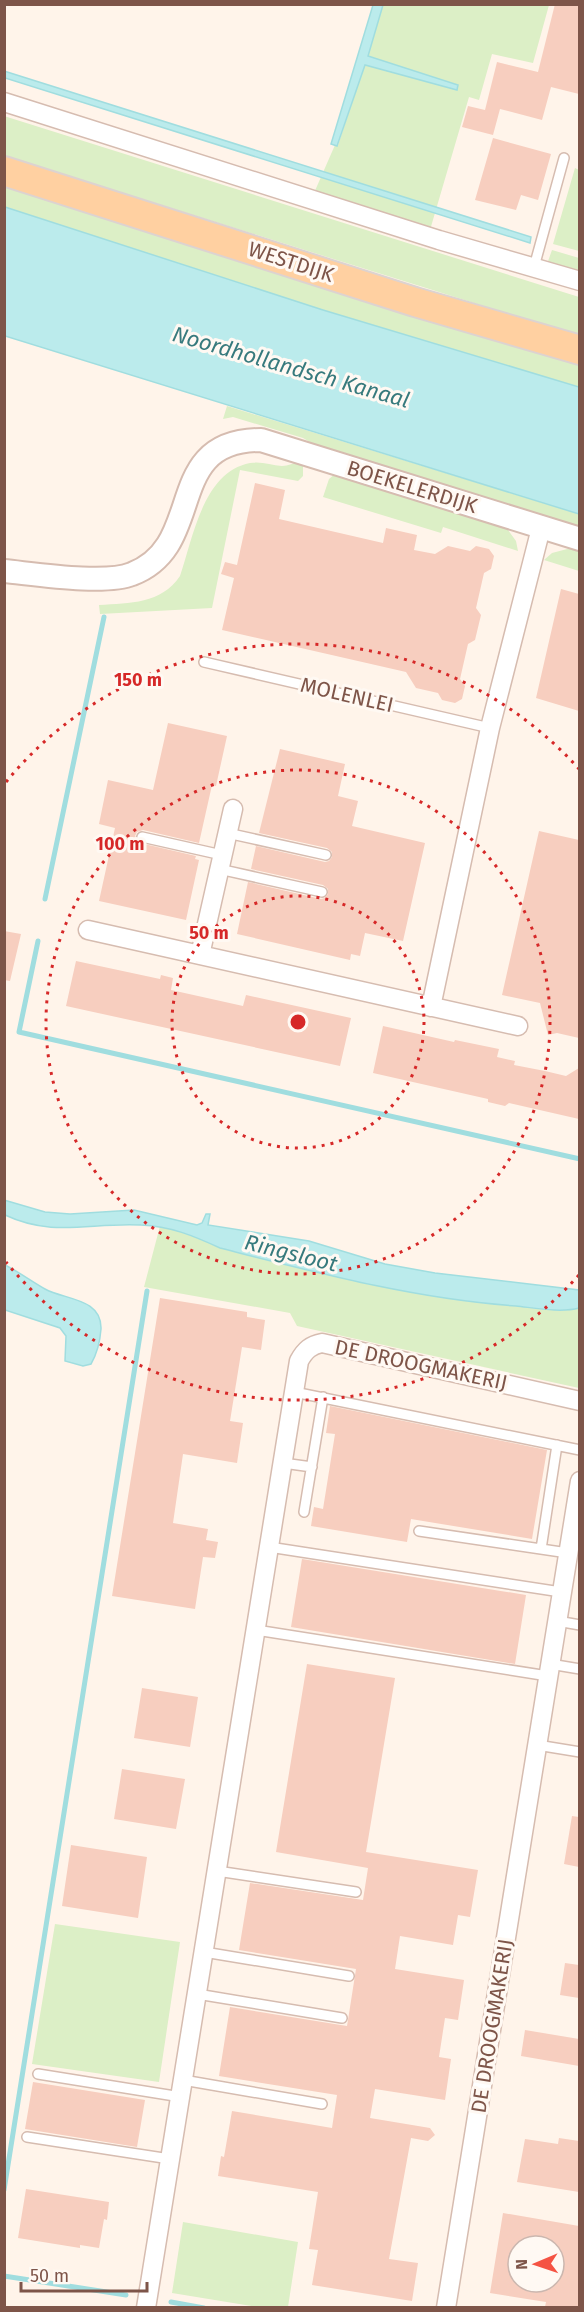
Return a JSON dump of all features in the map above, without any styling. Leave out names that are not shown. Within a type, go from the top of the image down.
[{"type":"main road","name":"WESTDIJK","points":[[4,171],[404,298],[579,350]]},
{"type":"street","points":[[4,102],[439,240],[579,280]]},
{"type":"street","name":"BOEKELERDIJK","points":[[4,571],[54,577],[113,578],[132,574],[149,565],[164,553],[176,531],[192,482],[202,464],[223,446],[244,440],[261,440],[579,539]]},
{"type":"street","points":[[432,1007],[490,728],[541,528]]},
{"type":"street","points":[[200,955],[233,810]]},
{"type":"street","points":[[87,930],[518,1026]]},
{"type":"street","name":"DE DROOGMAKERIJ","points":[[146,2307],[299,1361],[304,1352],[316,1344],[322,1344],[579,1401]]},
{"type":"street","name":"DE DROOGMAKERIJ","points":[[446,2307],[561,1592],[572,1545],[579,1481]]},
{"type":"lane","points":[[534,267],[564,158]]},
{"type":"lane","name":"MOLENLEI","points":[[204,662],[490,728]]},
{"type":"lane","points":[[227,833],[326,855]]},
{"type":"lane","points":[[142,837],[322,892]]},
{"type":"lane","points":[[294,1392],[579,1450]]},
{"type":"lane","points":[[304,1512],[323,1397]]},
{"type":"lane","points":[[541,1549],[557,1445]]},
{"type":"lane","points":[[283,1462],[312,1467]]},
{"type":"lane","points":[[419,1531],[541,1549],[572,1545]]},
{"type":"lane","points":[[269,1547],[561,1592]]},
{"type":"lane","points":[[557,1621],[579,1625]]},
{"type":"lane","points":[[256,1630],[549,1670],[579,1668]]},
{"type":"lane","points":[[537,1745],[579,1752]]},
{"type":"lane","points":[[217,1871],[356,1892]]},
{"type":"lane","points":[[204,1952],[349,1976]]},
{"type":"lane","points":[[197,1995],[342,2018]]},
{"type":"lane","points":[[38,2074],[322,2104]]},
{"type":"lane","points":[[27,2137],[170,2159]]},
{"type":"green space","points":[[383,5],[549,5],[533,63],[492,54],[479,100],[469,97],[430,230],[314,193],[335,145],[338,145],[365,64],[457,90],[458,85],[367,56]]},
{"type":"green space","points":[[4,116],[579,297],[579,336],[5,156]]},
{"type":"green space","points":[[575,168],[579,170],[579,251],[553,244]]},
{"type":"green space","points":[[4,181],[579,361],[579,387],[323,310],[5,207]]},
{"type":"green space","points":[[552,250],[579,258],[579,273],[547,264]]},
{"type":"green space","points":[[227,406],[579,514],[579,529],[318,447],[303,438],[233,417],[223,419]]},
{"type":"green space","points":[[300,461],[303,466],[303,476],[298,481],[240,470],[212,608],[100,614],[99,605],[144,600],[164,592],[172,585],[180,576],[202,509],[221,479],[234,469],[250,463],[282,466]]},
{"type":"green space","points":[[336,473],[505,526],[516,541],[518,551],[443,527],[441,533],[323,497],[329,479]]},
{"type":"green space","points":[[579,548],[579,571],[544,560],[552,553]]},
{"type":"green space","points":[[160,1226],[193,1236],[220,1248],[404,1291],[540,1309],[579,1308],[579,1388],[297,1326],[290,1313],[144,1287]]},
{"type":"green space","points":[[55,1924],[180,1942],[159,2082],[32,2064]]},
{"type":"green space","points":[[183,2222],[298,2242],[288,2307],[258,2307],[172,2293]]},
{"type":"water","points":[[373,5],[383,5],[368,56],[458,85],[457,90],[365,65],[337,146],[331,144]]},
{"type":"water","points":[[4,71],[531,237],[530,243],[5,78]]},
{"type":"water","name":"Noordhollandsch Kanaal","points":[[5,207],[323,310],[579,387],[579,514],[5,336]]},
{"type":"water","name":"Ringsloot","points":[[4,1200],[45,1212],[70,1214],[134,1210],[197,1225],[202,1223],[206,1214],[210,1214],[208,1225],[309,1241],[385,1264],[435,1273],[579,1290],[579,1308],[540,1309],[478,1303],[404,1291],[220,1248],[162,1227],[141,1225],[73,1228],[40,1226],[5,1215]]},
{"type":"water","points":[[5,1265],[45,1289],[81,1302],[95,1311],[100,1319],[101,1329],[98,1347],[91,1364],[83,1366],[65,1361],[66,1336],[60,1328],[5,1310]]},
{"type":"building","points":[[555,4],[579,4],[579,94],[551,87],[542,120],[500,109],[493,135],[462,127],[468,106],[485,110],[497,62],[538,72]]},
{"type":"building","points":[[493,138],[551,154],[538,200],[521,195],[516,210],[475,200]]},
{"type":"building","points":[[255,483],[285,490],[279,519],[383,543],[386,528],[417,535],[414,550],[435,554],[448,546],[470,551],[476,546],[489,549],[494,556],[491,569],[484,573],[476,608],[481,615],[475,640],[468,644],[460,679],[465,686],[462,699],[455,703],[442,700],[438,693],[416,688],[406,672],[222,630],[234,578],[221,574],[225,562],[237,565]]},
{"type":"building","points":[[561,589],[579,594],[579,711],[536,698]]},
{"type":"building","points":[[168,723],[227,736],[216,786],[212,785],[199,843],[143,830],[137,832],[135,836],[140,843],[196,856],[195,859],[199,860],[186,920],[99,901],[115,828],[99,824],[108,780],[153,790]]},
{"type":"building","points":[[280,749],[345,764],[338,796],[358,801],[352,826],[425,843],[403,941],[365,933],[360,956],[351,954],[350,960],[237,934],[248,882],[321,899],[328,894],[328,889],[323,885],[251,869],[256,846],[325,862],[332,857],[332,852],[327,848],[259,833]]},
{"type":"building","points":[[539,831],[579,840],[579,1038],[557,1033],[548,1035],[540,1003],[502,995]]},
{"type":"building","points":[[4,931],[21,934],[10,981],[4,980]]},
{"type":"building","points":[[76,961],[160,979],[161,975],[173,978],[171,990],[243,1006],[246,995],[351,1018],[340,1066],[66,1006]]},
{"type":"building","points":[[383,1026],[454,1042],[455,1040],[499,1049],[497,1057],[515,1061],[514,1065],[566,1076],[579,1068],[579,1119],[509,1103],[505,1106],[488,1102],[488,1099],[373,1073]]},
{"type":"building","points":[[160,1298],[247,1312],[247,1317],[265,1320],[261,1350],[242,1347],[230,1421],[243,1423],[237,1463],[183,1454],[173,1523],[208,1529],[206,1540],[218,1542],[215,1558],[203,1557],[195,1609],[112,1596]]},
{"type":"building","points":[[330,1406],[547,1450],[532,1539],[411,1519],[407,1542],[311,1526],[314,1507],[323,1509],[335,1434],[326,1433]]},
{"type":"building","points":[[302,1559],[526,1595],[515,1664],[291,1627]]},
{"type":"building","points":[[307,1664],[395,1678],[366,1852],[478,1870],[470,1917],[458,1915],[453,1945],[400,1936],[395,1969],[464,1980],[458,2020],[445,2018],[439,2057],[451,2059],[445,2100],[375,2089],[370,2118],[430,2128],[435,2135],[428,2141],[411,2138],[389,2259],[418,2263],[412,2301],[312,2285],[318,2250],[309,2249],[318,2192],[218,2176],[221,2156],[224,2157],[232,2111],[332,2128],[337,2095],[219,2076],[230,2007],[347,2026],[356,1969],[239,1950],[250,1883],[363,1900],[368,1868],[276,1852]]},
{"type":"building","points":[[142,1688],[198,1697],[190,1747],[134,1738]]},
{"type":"building","points":[[122,1769],[185,1779],[176,1829],[114,1819]]},
{"type":"building","points":[[572,1816],[579,1817],[579,1867],[564,1864]]},
{"type":"building","points":[[71,1845],[147,1857],[138,1918],[62,1906]]},
{"type":"building","points":[[565,1963],[579,1965],[579,1998],[560,1995]]},
{"type":"building","points":[[525,2030],[579,2039],[579,2066],[521,2056]]},
{"type":"building","points":[[33,2082],[145,2100],[137,2147],[25,2129]]},
{"type":"building","points":[[559,2138],[579,2141],[579,2192],[517,2182],[525,2139],[558,2144]]},
{"type":"building","points":[[26,2189],[109,2202],[107,2220],[104,2219],[99,2248],[80,2245],[80,2248],[18,2238]]},
{"type":"building","points":[[503,2213],[579,2226],[579,2307],[545,2307],[546,2302],[490,2293]]},
{"type":"waterway","points":[[45,899],[104,617]]},
{"type":"waterway","points":[[38,941],[19,1032],[580,1159]]},
{"type":"waterway","points":[[4,2190],[147,1291]]},
{"type":"waterway","points":[[4,2276],[126,2295]]},
{"type":"waterway","points":[[171,2302],[204,2308]]}]
